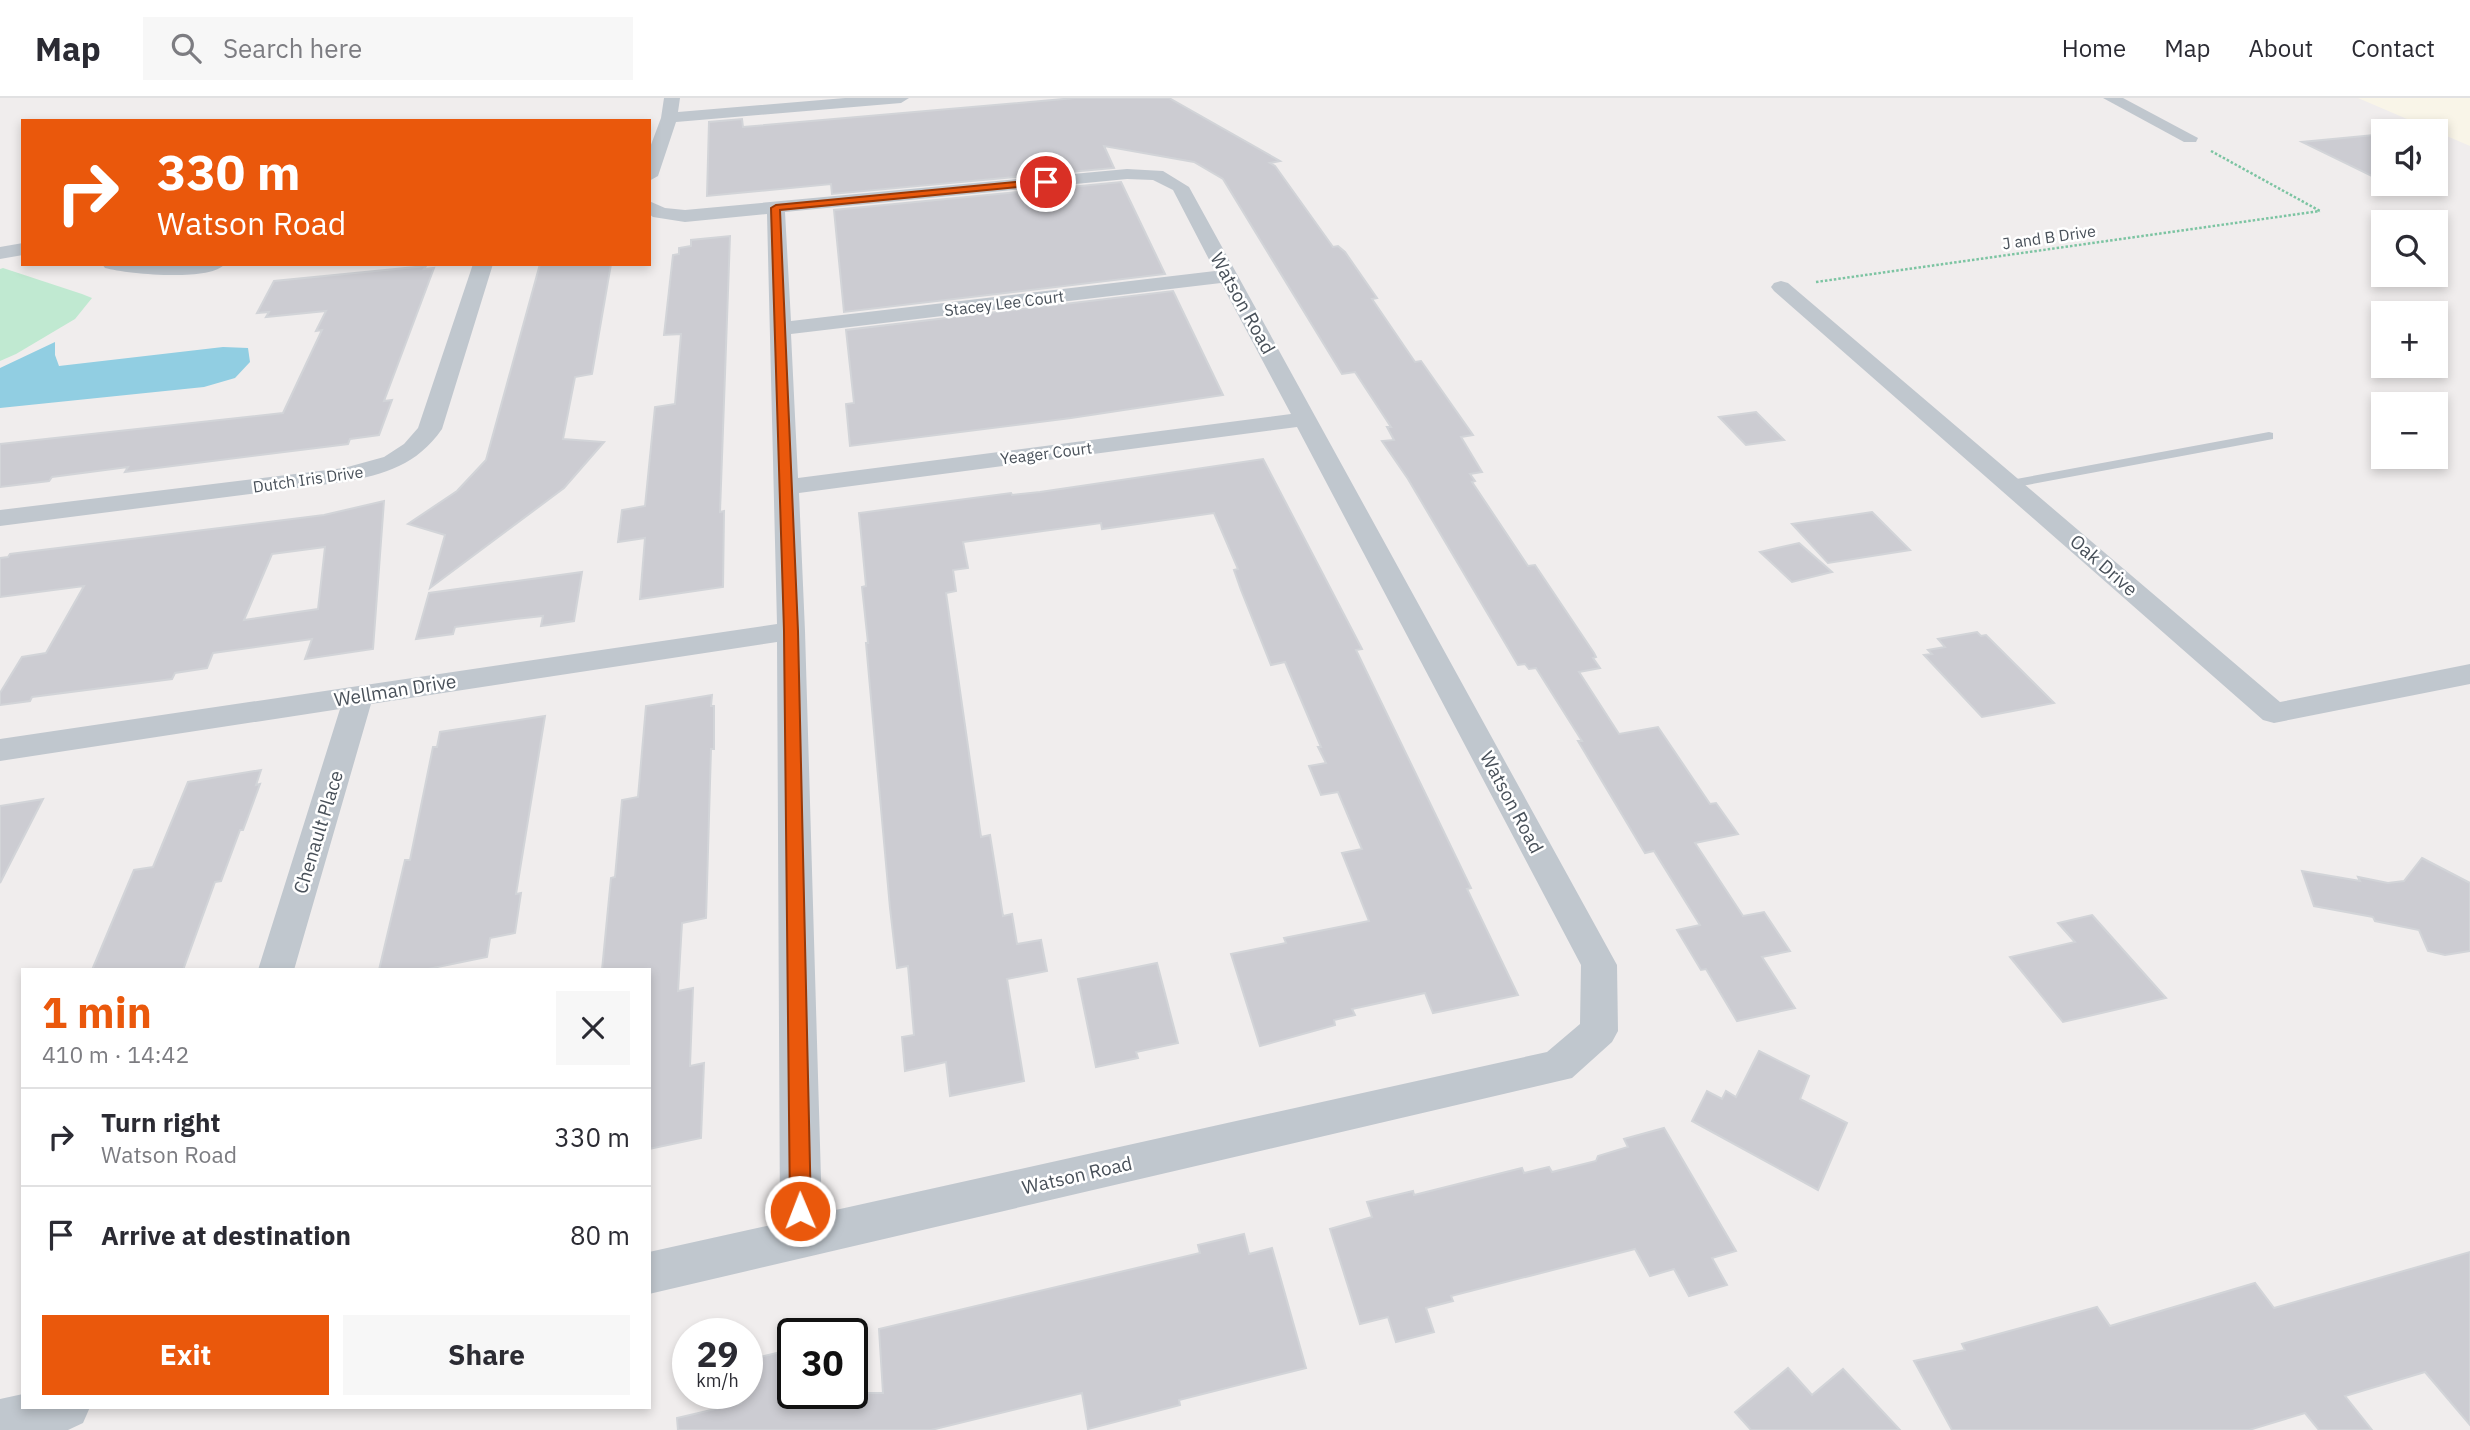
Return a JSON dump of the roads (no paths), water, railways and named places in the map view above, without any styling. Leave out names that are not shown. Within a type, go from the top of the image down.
[{"type":"street","points":[[651,170],[669,118],[672,98]]},
{"type":"street","points":[[669,118],[901,98]]},
{"type":"street","points":[[2111,98],[2190,138]]},
{"type":"street","name":"Watson Road","points":[[651,207],[660,213],[685,216],[1127,174],[1157,175],[1180,187],[1599,965],[1599,1031],[1558,1066],[651,1273]]},
{"type":"street","points":[[776,208],[791,631],[801,1238]]},
{"type":"street","points":[[651,220],[685,216]]},
{"type":"street","points":[[0,253],[21,249]]},
{"type":"street","points":[[117,266],[150,271],[196,266]]},
{"type":"street","name":"Dutch Iris Drive","points":[[0,518],[344,475],[372,470],[400,459],[419,446],[430,429],[482,266]]},
{"type":"street","name":"Stacey Lee Court","points":[[779,329],[1228,276]]},
{"type":"street","name":"Oak Drive","points":[[1781,287],[2274,713],[2470,674]]},
{"type":"street","name":"Yeager Court","points":[[786,487],[1306,419]]},
{"type":"street","name":"Wellman Drive","points":[[0,750],[791,631]]},
{"type":"street","name":"Chenault Place","points":[[277,968],[359,695]]},
{"type":"street","points":[[0,1422],[58,1409]]},
{"type":"lane","points":[[2011,484],[2269,436]]},
{"type":"water","points":[[55,342],[55,355],[59,366],[223,347],[248,348],[250,362],[235,378],[204,387],[0,408],[0,368]]}]
